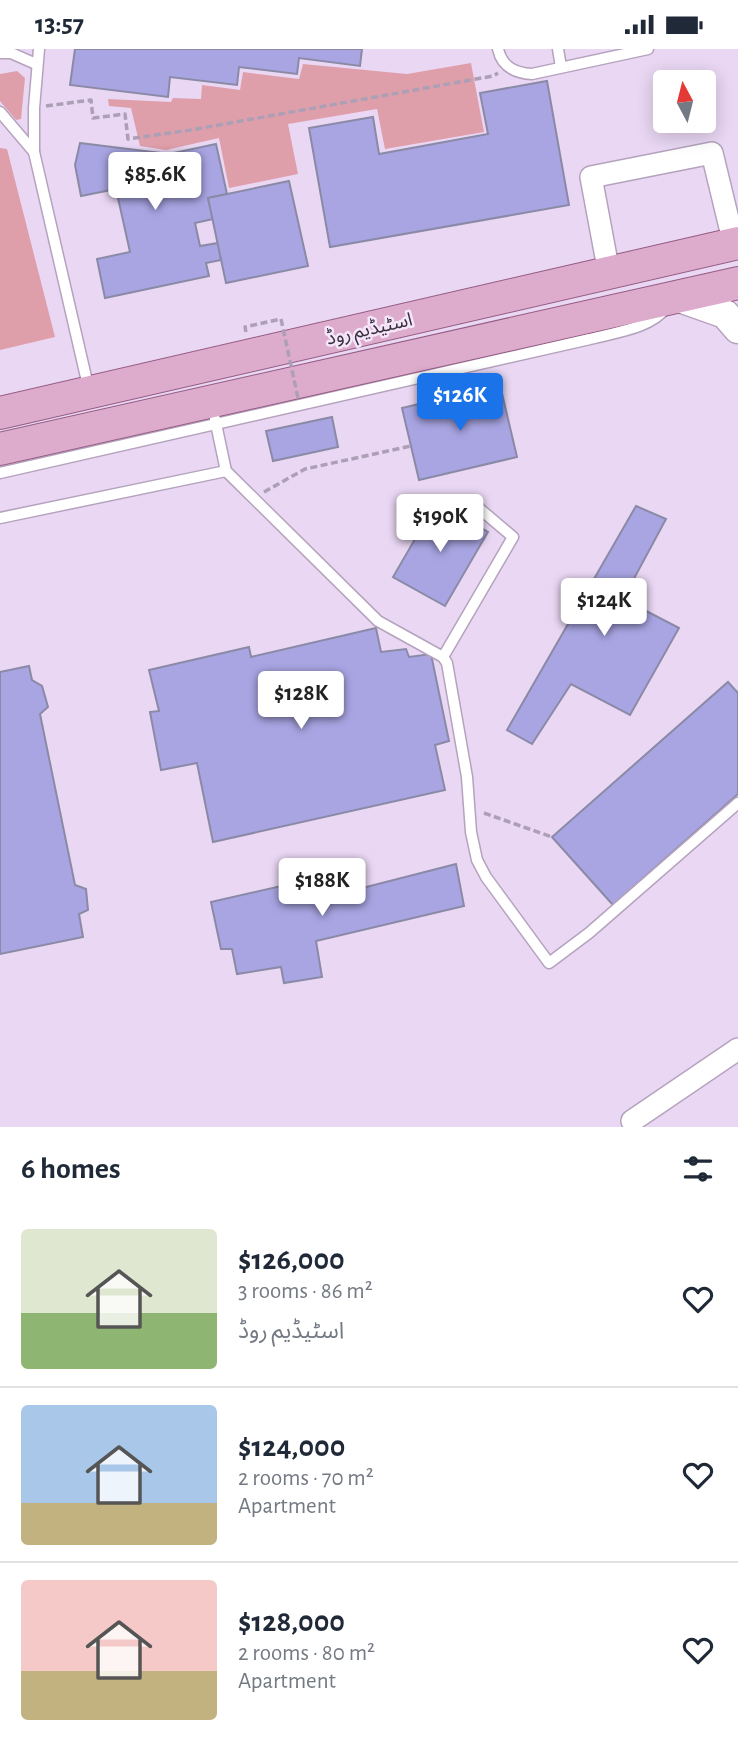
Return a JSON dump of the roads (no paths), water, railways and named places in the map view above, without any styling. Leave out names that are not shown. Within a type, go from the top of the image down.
[{"type":"main road","name":"اسٹیڈیم روڈ","points":[[0,413],[736,244]]},
{"type":"main road","name":"اسٹیڈیم روڈ","points":[[0,449],[213,414],[674,296],[738,283]]},
{"type":"main road","points":[[674,296],[725,314],[738,329]]},
{"type":"street","points":[[609,273],[591,177],[712,153],[736,244]]},
{"type":"street","points":[[632,1121],[738,1049]]},
{"type":"lane","points":[[39,49],[36,64],[34,152],[90,392]]},
{"type":"lane","points":[[498,49],[507,67],[518,73],[532,74],[648,49]]},
{"type":"lane","points":[[558,49],[561,67]]},
{"type":"lane","points":[[0,53],[11,53],[36,64]]},
{"type":"lane","points":[[0,112],[34,152]]},
{"type":"lane","points":[[0,473],[213,414],[226,471],[378,621],[443,657],[447,663],[465,763],[471,832],[477,860],[486,877],[549,963],[589,933],[738,803]]},
{"type":"lane","points":[[0,518],[226,471]]},
{"type":"lane","points":[[443,657],[513,537],[474,504]]}]
